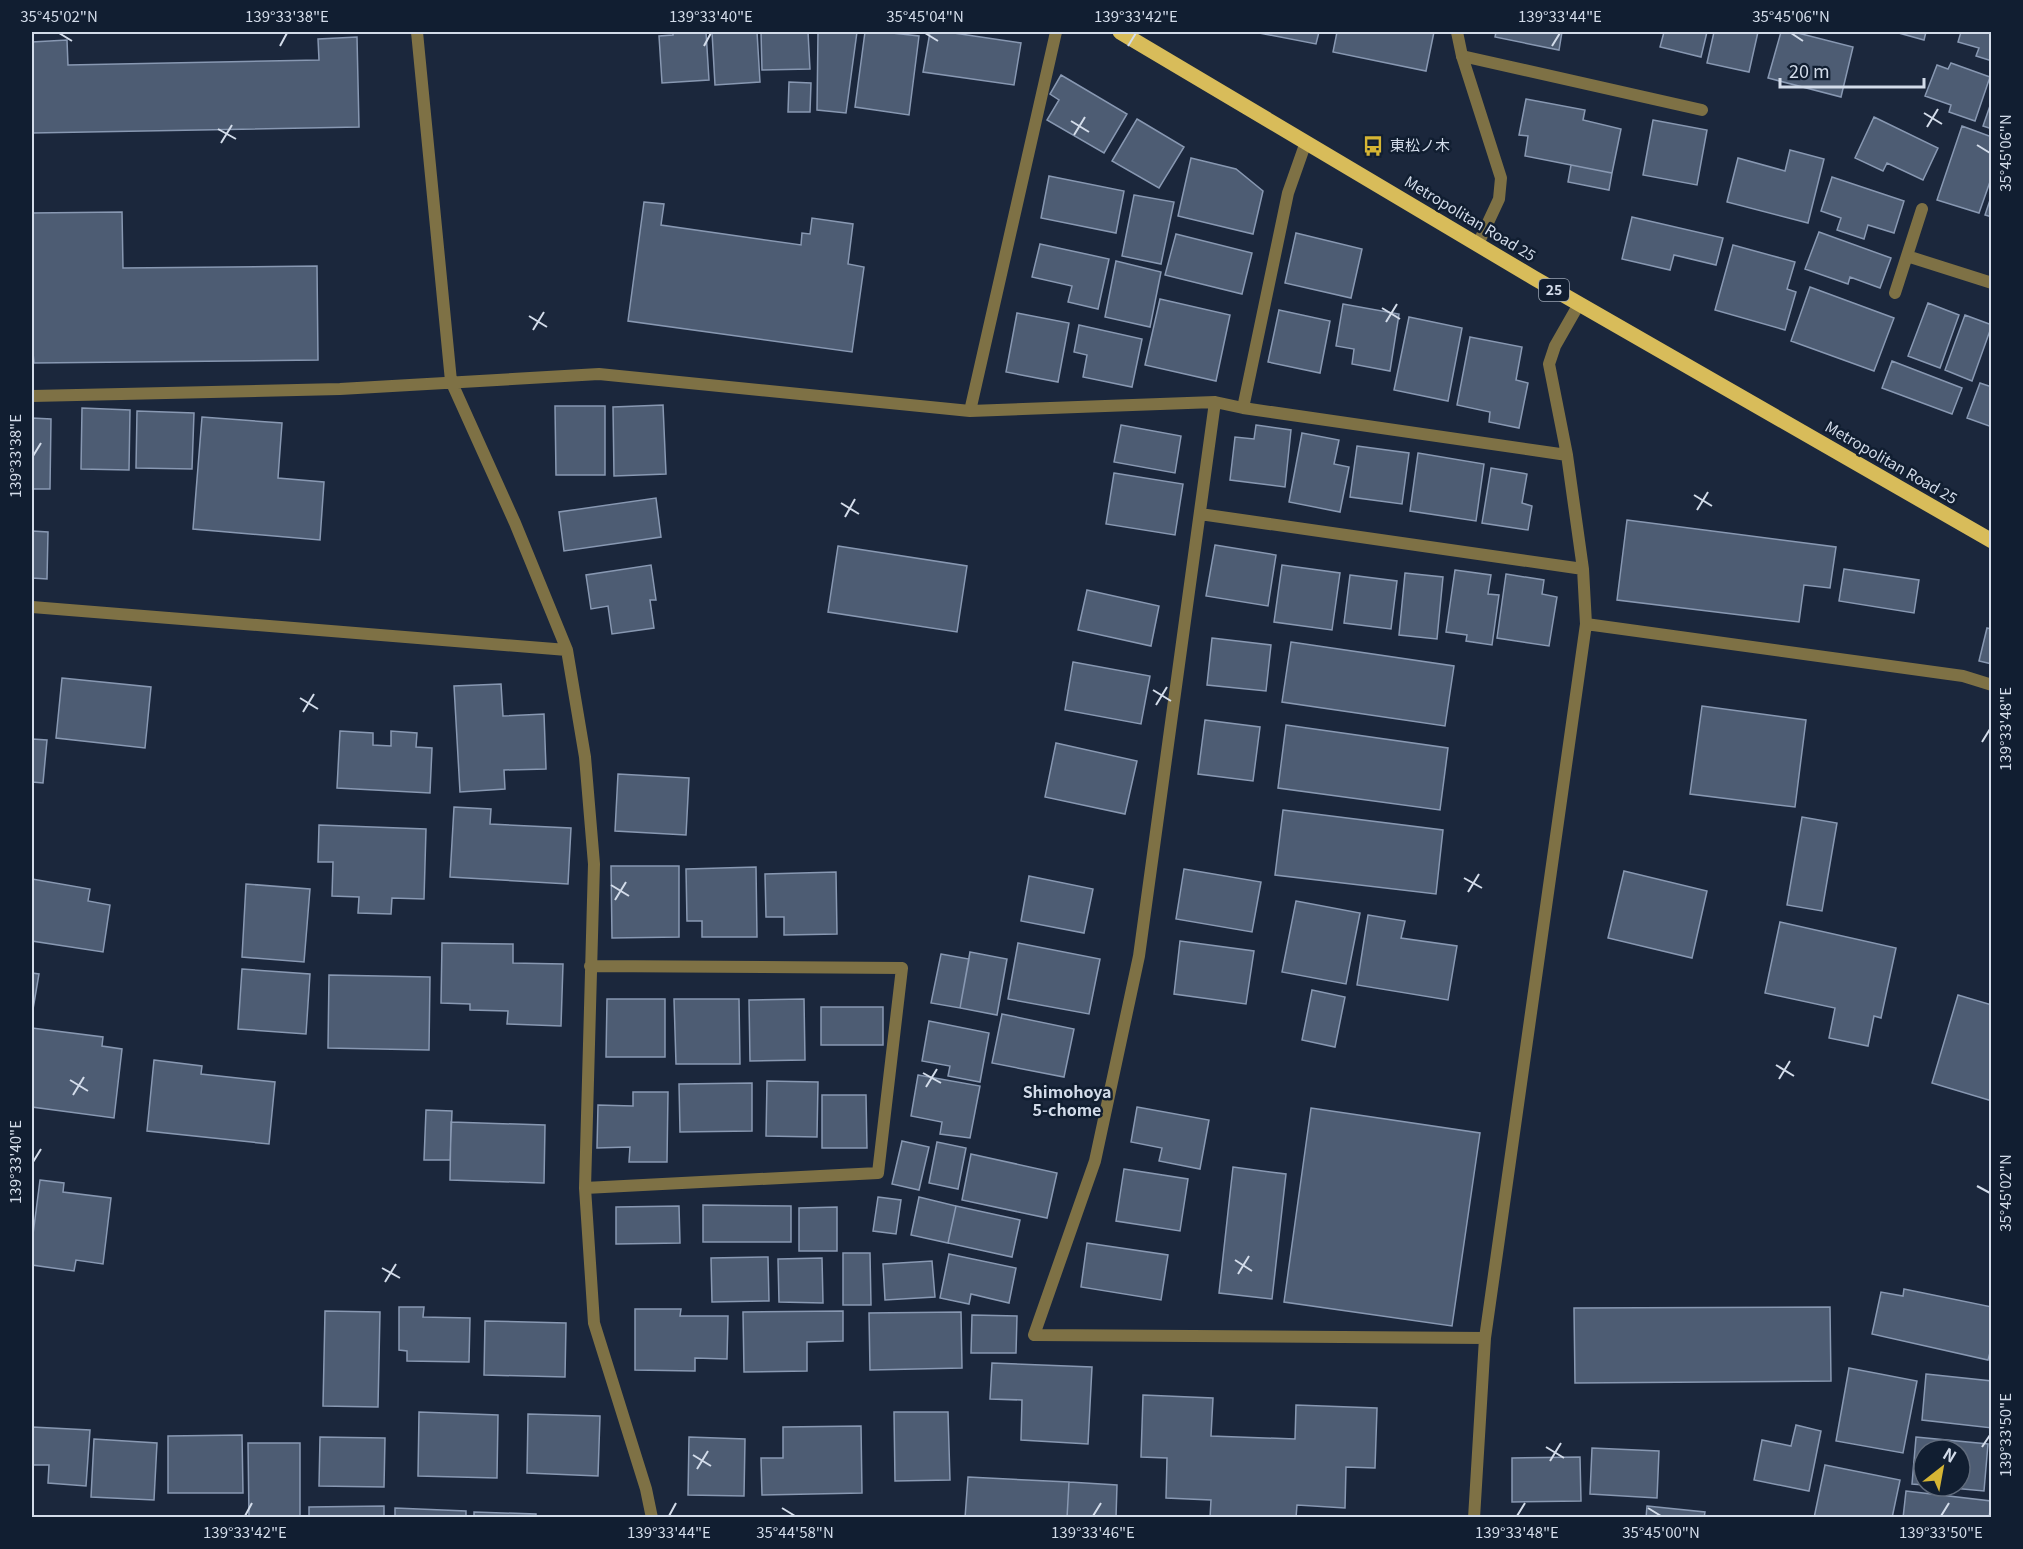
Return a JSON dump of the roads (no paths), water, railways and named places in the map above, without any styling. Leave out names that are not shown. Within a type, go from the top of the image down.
[{"type":"main road","name":"Metropolitan Road 25","points":[[1120,32],[1579,304],[1992,541]]},
{"type":"street","points":[[417,32],[451,381],[515,523],[567,650],[585,757],[594,864],[585,1188],[594,1323],[646,1489],[652,1518]]},
{"type":"street","points":[[970,411],[1056,32]]},
{"type":"street","points":[[1457,32],[1462,56],[1501,178],[1499,200],[1478,244]]},
{"type":"street","points":[[1462,56],[1702,110]]},
{"type":"street","points":[[1243,408],[1288,193],[1306,142]]},
{"type":"street","points":[[1895,293],[1922,209]]},
{"type":"street","points":[[1907,256],[1992,283]]},
{"type":"street","points":[[1474,1518],[1485,1338],[1586,624],[1583,569],[1567,455],[1548,364],[1555,346],[1579,304]]},
{"type":"street","points":[[32,396],[340,389],[599,374],[970,411],[1215,402],[1567,455]]},
{"type":"street","points":[[1215,402],[1139,956],[1095,1161],[1034,1335],[1485,1338]]},
{"type":"street","points":[[1200,514],[1583,569]]},
{"type":"street","points":[[32,607],[567,650]]},
{"type":"street","points":[[1586,624],[1963,676],[1992,685]]},
{"type":"street","points":[[585,1188],[878,1173],[902,968],[590,966]]},
{"type":"place","name":"東松ノ木","points":[[1373,146]]},
{"type":"district","name":"Shimohoya 5-chome","points":[[1067,1101]]}]
